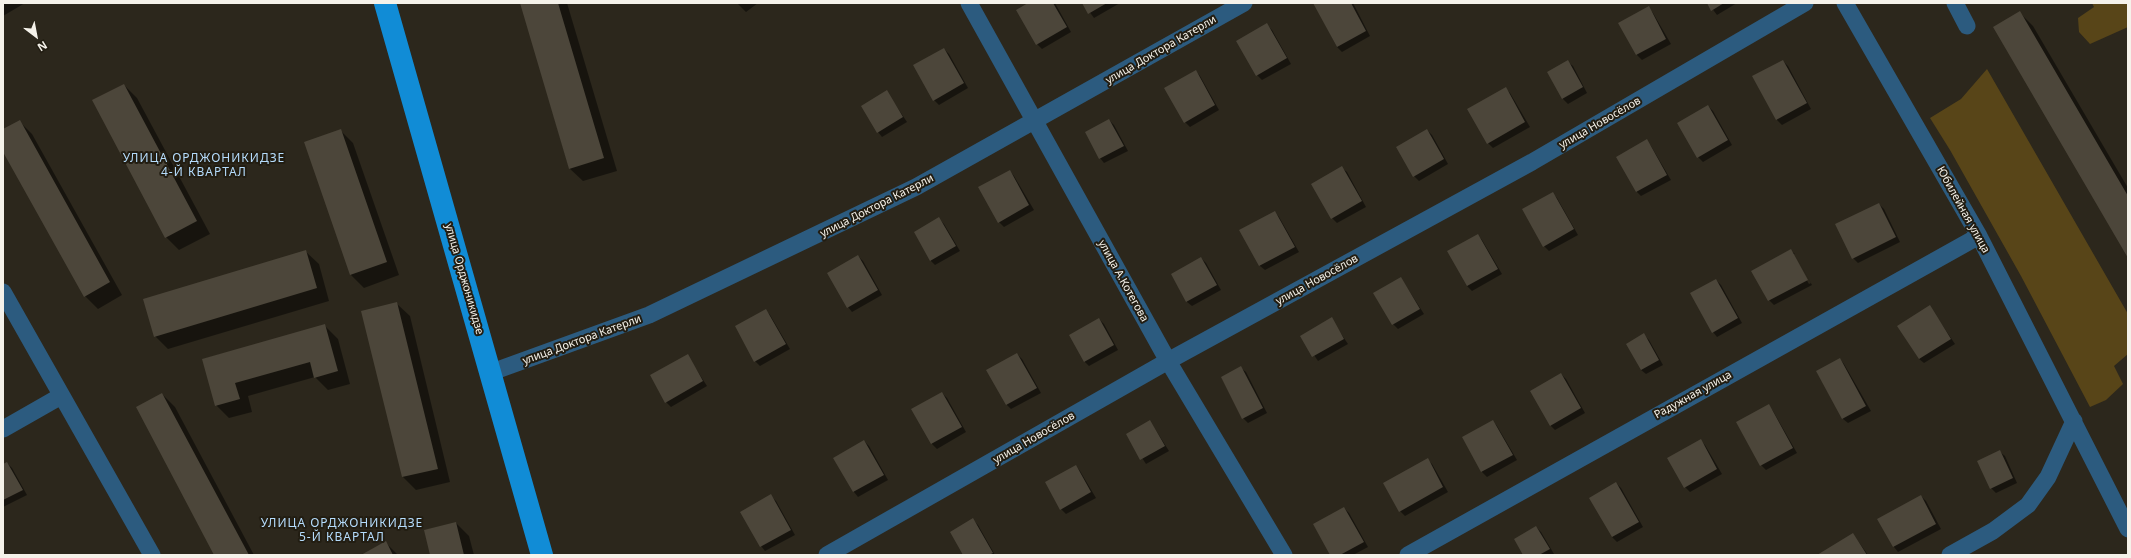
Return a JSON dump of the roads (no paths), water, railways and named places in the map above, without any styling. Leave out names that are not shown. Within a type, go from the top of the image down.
[{"type":"main road","name":"улица Орджоникидзе","points":[[385,3],[492,372],[542,555]]},
{"type":"street","name":"улица А.Котегова","points":[[970,3],[1033,121],[1168,361],[1284,555]]},
{"type":"street","name":"улица Доктора Катерли","points":[[492,372],[650,315],[916,187],[1244,3]]},
{"type":"street","name":"улица Новосёлов","points":[[827,555],[1168,361],[1532,162],[1805,3]]},
{"type":"street","name":"Юбилейная улица","points":[[1845,3],[1979,236],[2128,529]]},
{"type":"street","points":[[1955,3],[1967,26]]},
{"type":"street","name":"Радужная улица","points":[[1408,555],[1979,236]]},
{"type":"street","points":[[3,292],[152,555]]},
{"type":"street","points":[[3,429],[61,396]]},
{"type":"street","points":[[1950,555],[1993,531],[2028,505],[2048,477],[2074,421]]},
{"type":"district","name":"УЛИЦА ОРДЖОНИКИДЗЕ 4-Й КВАРТАЛ","points":[[204,166]]},
{"type":"district","name":"УЛИЦА ОРДЖОНИКИДЗЕ 5-Й КВАРТАЛ","points":[[342,531]]}]
